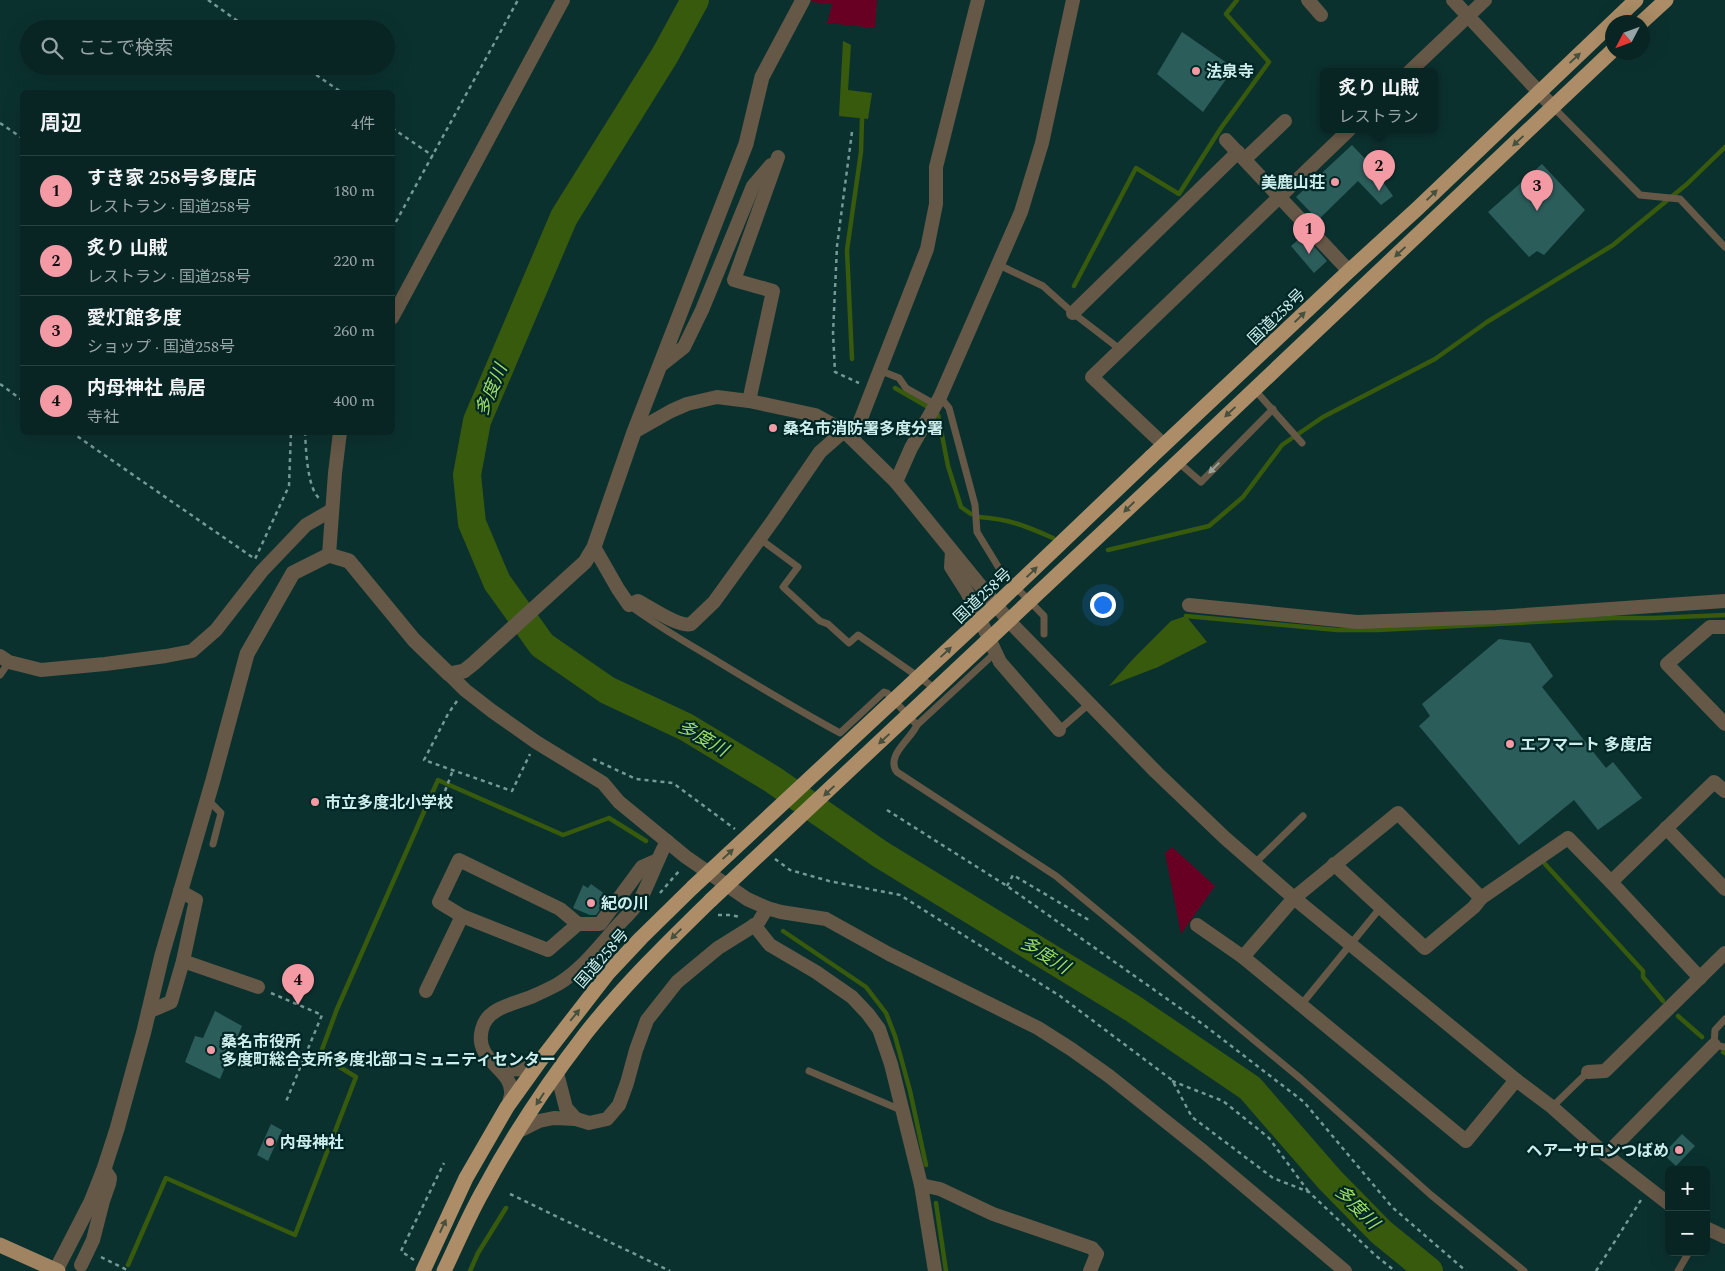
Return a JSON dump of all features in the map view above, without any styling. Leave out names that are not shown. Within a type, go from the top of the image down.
[{"type":"highway","points":[[1650,15],[1666,0]]},
{"type":"highway","name":"国道258号","points":[[424,1268],[466,1178],[508,1107],[540,1061],[609,972],[641,938],[693,887],[1418,208],[1632,1]]},
{"type":"highway","points":[[444,1271],[484,1189],[557,1073],[586,1033],[620,992],[663,946],[1605,58]]},
{"type":"main road","points":[[0,1245],[57,1271]]},
{"type":"street","points":[[395,312],[563,0]]},
{"type":"street","points":[[449,674],[464,671],[474,663],[585,562],[594,547],[634,432],[746,144],[762,77],[803,0]]},
{"type":"street","points":[[594,547],[618,589],[629,604],[638,600],[679,624],[691,624],[714,602],[820,452],[848,435],[872,390],[927,249],[936,204],[936,167],[978,0]]},
{"type":"street","points":[[896,482],[911,448],[938,401],[1022,212],[1042,142],[1073,0]]},
{"type":"street","points":[[1308,0],[1321,15]]},
{"type":"street","points":[[1453,0],[1553,107]]},
{"type":"street","points":[[1413,68],[1485,0]]},
{"type":"street","points":[[1073,313],[1241,155],[1285,121]]},
{"type":"street","points":[[1164,445],[1092,377],[1346,133]]},
{"type":"street","points":[[1226,140],[1349,271]]},
{"type":"street","points":[[660,366],[684,346],[702,310],[754,186],[778,157],[734,280],[773,290],[749,401]]},
{"type":"street","points":[[634,432],[671,411],[717,397],[749,401],[815,415],[848,435],[896,482],[1009,621],[1156,772],[1225,838],[1294,898],[1516,1080],[1552,1107],[1606,1155],[1665,1201]]},
{"type":"street","points":[[329,555],[340,435]]},
{"type":"street","points":[[4,659],[41,670],[114,663],[192,651],[216,630],[262,571],[306,525],[332,510]]},
{"type":"street","points":[[952,552],[951,568],[967,592],[1000,662],[1059,730]]},
{"type":"street","points":[[57,1271],[91,1202],[117,1128],[162,955],[247,654],[293,573],[329,555],[349,561],[414,640],[465,690],[536,742],[603,783],[619,802],[686,857],[747,899],[766,908],[826,919],[889,954],[1038,1028],[1109,1076],[1204,1152],[1345,1271]]},
{"type":"street","points":[[1189,605],[1357,622],[1496,617],[1725,601]]},
{"type":"street","points":[[1725,627],[1710,627],[1667,664],[1725,724]]},
{"type":"street","points":[[1611,882],[1714,782],[1725,791]]},
{"type":"street","points":[[1243,957],[1294,898],[1398,813],[1481,898]]},
{"type":"street","points":[[1666,828],[1725,889]]},
{"type":"street","points":[[1334,864],[1426,948],[1474,907],[1481,898],[1568,838],[1700,978]]},
{"type":"street","points":[[508,1107],[511,1094],[508,1081],[501,1070],[490,1062],[484,1053],[481,1042],[482,1029],[487,1019],[496,1011],[532,997],[559,983],[585,963],[639,902],[667,841]]},
{"type":"street","points":[[578,924],[548,950],[462,916],[440,902],[459,860],[560,909],[578,924],[600,924],[642,867],[658,860]]},
{"type":"street","points":[[148,1012],[171,1002],[183,961],[196,900],[180,891]]},
{"type":"street","points":[[519,1131],[539,1121],[554,1118],[576,1119],[589,1123],[607,1119],[619,1106],[647,1020],[677,982],[718,948],[758,923],[766,908]]},
{"type":"street","points":[[426,991],[462,916]]},
{"type":"street","points":[[754,925],[770,945],[841,988],[852,997],[868,1014],[878,1030],[891,1064],[921,1185],[935,1271]]},
{"type":"street","points":[[1197,925],[1243,957],[1466,1141],[1516,1080]]},
{"type":"street","points":[[1588,1072],[1605,1071],[1725,953]]},
{"type":"street","points":[[183,961],[258,987]]},
{"type":"street","points":[[1606,1155],[1719,1046]]},
{"type":"street","points":[[501,1070],[525,1069],[540,1061]]},
{"type":"street","points":[[557,1073],[566,1108],[576,1119]]},
{"type":"street","points":[[81,1265],[88,1251],[110,1184],[110,1178],[104,1169]]},
{"type":"street","points":[[921,1185],[940,1189],[993,1214],[1092,1248],[1097,1254],[1090,1271]]},
{"type":"street","points":[[1710,1230],[1725,1237]]},
{"type":"lane","points":[[1553,107],[1640,195],[1680,199],[1725,247]]},
{"type":"lane","points":[[999,265],[1043,286],[1073,313],[1121,350]]},
{"type":"lane","points":[[879,370],[899,378],[906,388],[938,401],[949,408],[975,505],[977,532],[1002,573],[1044,616],[1044,634]]},
{"type":"lane","points":[[1254,389],[1302,443]]},
{"type":"lane","points":[[1178,462],[1201,482],[1273,409]]},
{"type":"lane","points":[[760,539],[798,567],[783,586],[820,621],[828,624],[849,643],[858,635],[947,697]]},
{"type":"lane","points":[[629,604],[643,616],[800,712],[840,733],[884,692],[917,725]]},
{"type":"lane","points":[[996,652],[917,725],[913,734],[895,755],[893,762],[898,772],[1056,876],[1301,1079],[1431,1195],[1524,1271]]},
{"type":"lane","points":[[0,675],[4,659]]},
{"type":"lane","points":[[1059,730],[1090,704]]},
{"type":"lane","points":[[207,799],[221,813],[213,844]]},
{"type":"lane","points":[[1255,863],[1303,816]]},
{"type":"lane","points":[[1301,1006],[1381,907]]},
{"type":"lane","points":[[1719,1046],[1715,1030],[1725,1019]]},
{"type":"lane","points":[[809,1070],[902,1110]]},
{"type":"lane","points":[[1552,1107],[1588,1072]]},
{"type":"lane","points":[[1678,1271],[1687,1256]]},
{"type":"path","points":[[208,0],[236,20]]},
{"type":"path","points":[[395,224],[518,0]]},
{"type":"path","points":[[316,75],[338,90]]},
{"type":"path","points":[[0,123],[20,137]]},
{"type":"path","points":[[395,130],[433,156]]},
{"type":"path","points":[[852,132],[837,246],[833,333],[835,372],[872,390]]},
{"type":"path","points":[[0,384],[20,399]]},
{"type":"path","points":[[74,435],[255,559],[288,486],[291,435]]},
{"type":"path","points":[[305,435],[308,470],[315,496],[332,510]]},
{"type":"path","points":[[448,714],[424,760],[512,791],[536,742]]},
{"type":"path","points":[[593,758],[636,779],[673,783],[735,829]]},
{"type":"path","points":[[445,791],[453,770]]},
{"type":"path","points":[[887,810],[1007,886],[1204,1025],[1304,1102],[1392,1207],[1466,1271]]},
{"type":"path","points":[[774,858],[790,870],[829,881],[900,895],[1060,996],[1172,1080],[1223,1101],[1269,1138],[1309,1192],[1375,1255],[1395,1271]]},
{"type":"path","points":[[658,896],[679,870]]},
{"type":"path","points":[[1007,886],[1013,875],[1087,919],[1107,917]]},
{"type":"path","points":[[711,916],[730,915],[740,917]]},
{"type":"path","points":[[258,987],[322,1015],[285,1104]]},
{"type":"path","points":[[1172,1080],[1192,1117],[1273,1178],[1309,1192]]},
{"type":"path","points":[[424,1268],[400,1251],[444,1163]]},
{"type":"path","points":[[1596,1271],[1648,1188]]},
{"type":"path","points":[[510,1194],[670,1271]]},
{"type":"path","points":[[88,1251],[129,1271]]},
{"type":"shaded area","points":[[811,0],[877,0],[875,28],[827,23],[832,4],[811,2]]},
{"type":"shaded area","points":[[843,41],[851,45],[848,90],[872,93],[868,119],[839,116]]},
{"type":"shaded area","points":[[1186,616],[1207,642],[1158,667],[1109,686],[1171,621]]},
{"type":"shaded area","points":[[1172,847],[1215,886],[1181,934],[1165,853]]},
{"type":"building","name":"法泉寺","points":[[1182,32],[1234,68],[1203,112],[1157,74]]},
{"type":"building","name":"美鹿山荘","points":[[1352,145],[1370,164],[1393,196],[1381,205],[1358,181],[1318,220],[1296,197]]},
{"type":"building","points":[[1542,164],[1585,210],[1544,255],[1537,251],[1529,257],[1488,212]]},
{"type":"building","points":[[1304,235],[1327,261],[1314,273],[1291,246]]},
{"type":"building","name":"エフマート 多度店","points":[[1499,639],[1530,643],[1553,676],[1542,687],[1606,768],[1613,762],[1642,798],[1598,830],[1574,800],[1519,845],[1419,726],[1430,716],[1422,704]]},
{"type":"building","name":"紀の川","points":[[591,884],[609,897],[596,915],[590,915],[573,908],[583,885],[588,888]]},
{"type":"building","name":"桑名市役所 多度町総合支所多度北部コミュニティセンター","points":[[215,1011],[242,1026],[220,1079],[185,1062],[195,1036],[203,1038]]},
{"type":"building","name":"内母神社","points":[[271,1124],[282,1130],[268,1161],[257,1155]]},
{"type":"building","name":"ヘアーサロンつばめ","points":[[1682,1134],[1695,1146],[1676,1166],[1663,1154]]},
{"type":"waterway","name":"多度川","points":[[695,0],[665,55],[564,217],[477,421],[467,475],[472,523],[497,582],[542,645],[607,690],[686,727],[772,779],[880,854],[1132,1008],[1250,1088],[1330,1180],[1381,1232],[1429,1271]]},
{"type":"waterway","points":[[1074,286],[1136,168],[1179,194],[1221,128],[1269,62],[1226,14],[1237,0]]},
{"type":"waterway","points":[[852,359],[847,250],[861,152],[862,119]]},
{"type":"waterway","points":[[1108,550],[1209,526],[1243,497],[1282,445],[1323,417],[1435,359],[1487,322],[1613,245],[1687,184],[1725,147]]},
{"type":"waterway","points":[[895,388],[928,407]]},
{"type":"waterway","points":[[938,415],[948,466],[961,507],[971,514]]},
{"type":"waterway","points":[[979,517],[999,519],[1017,524],[1053,538]]},
{"type":"waterway","points":[[1186,616],[1337,630],[1378,630],[1614,618],[1725,615]]},
{"type":"waterway","points":[[128,1265],[166,1178],[295,1235],[356,1077],[320,1055],[337,1009],[438,780],[563,835],[609,818],[646,841]]},
{"type":"waterway","points":[[1545,864],[1643,971],[1643,977],[1663,1001]]},
{"type":"waterway","points":[[783,931],[866,987],[886,1013],[895,1036],[910,1091],[926,1165]]},
{"type":"waterway","points":[[1678,1016],[1702,1037]]},
{"type":"waterway","points":[[936,1203],[946,1271]]},
{"type":"waterway","points":[[470,1271],[478,1253],[506,1208]]},
{"type":"place","name":"法泉寺","points":[[1196,71]]},
{"type":"place","name":"美鹿山荘","points":[[1335,182]]},
{"type":"place","name":"炙り 山賊","points":[[1379,191]]},
{"type":"place","name":"愛灯館多度","points":[[1537,211]]},
{"type":"place","name":"すき家 258号多度店","points":[[1309,254]]},
{"type":"place","name":"桑名市消防署多度分署","points":[[773,428]]},
{"type":"place","name":"エフマート 多度店","points":[[1510,744]]},
{"type":"place","name":"市立多度北小学校","points":[[315,802]]},
{"type":"place","name":"紀の川","points":[[591,903]]},
{"type":"place","name":"内母神社 鳥居","points":[[298,1005]]},
{"type":"place","name":"桑名市役所 多度町総合支所多度北部コミュニティセンター","points":[[211,1050]]},
{"type":"place","name":"内母神社","points":[[270,1142]]},
{"type":"place","name":"ヘアーサロンつばめ","points":[[1679,1150]]}]
